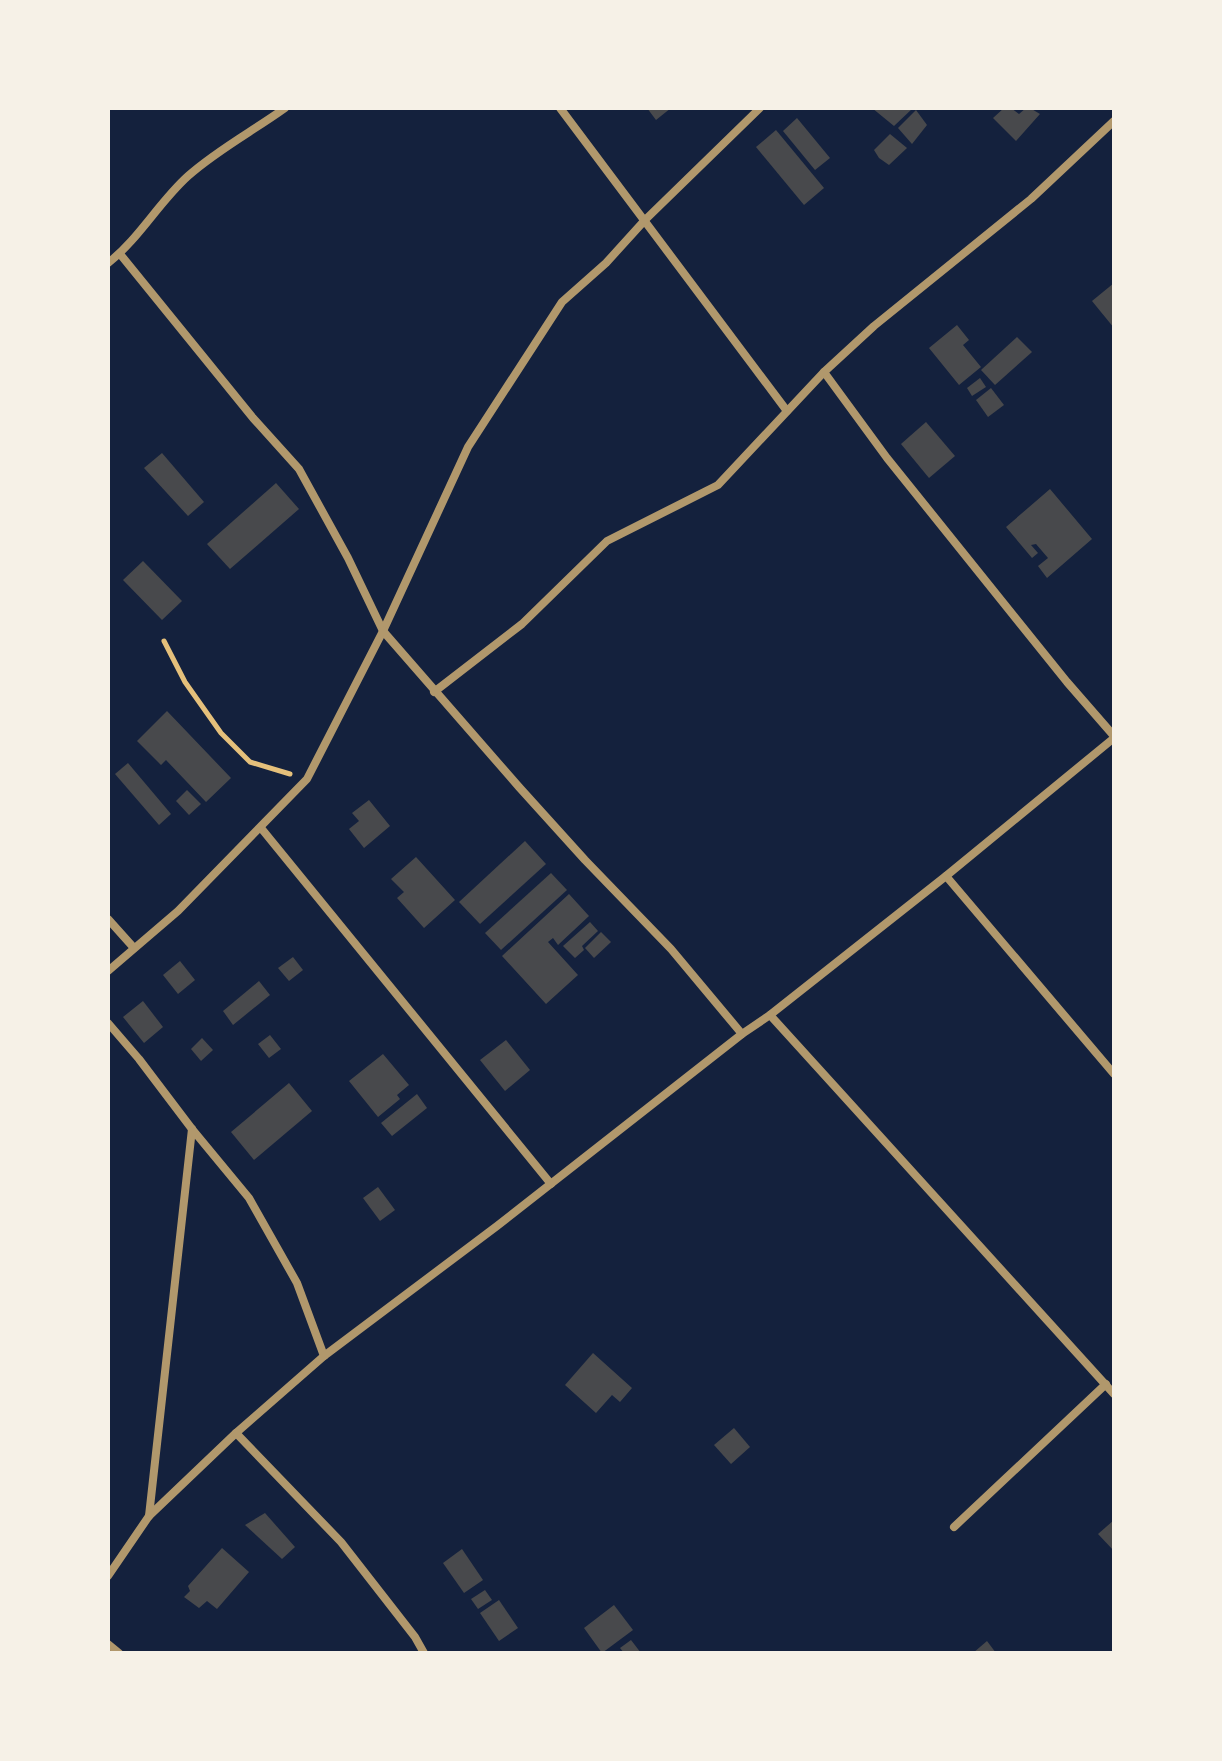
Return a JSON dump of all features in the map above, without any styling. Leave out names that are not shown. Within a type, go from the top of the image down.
[{"type":"street","points":[[108,263],[120,254],[189,175],[285,108]]},
{"type":"street","points":[[560,108],[787,411]]},
{"type":"street","points":[[108,971],[178,911],[307,779],[383,631],[468,447],[562,302],[606,263],[645,220],[760,108]]},
{"type":"street","points":[[434,692],[522,624],[607,541],[718,485],[824,372],[874,326],[1031,199],[1114,121]]},
{"type":"street","points":[[120,254],[253,418],[299,469],[348,558],[383,631],[585,860],[671,949],[742,1034]]},
{"type":"street","points":[[108,1576],[149,1516],[236,1433],[324,1356],[770,1015],[946,876],[1114,737],[887,458],[824,372]]},
{"type":"street","points":[[261,828],[551,1184]]},
{"type":"street","points":[[946,876],[1114,1074]]},
{"type":"street","points":[[108,919],[134,948]]},
{"type":"street","points":[[770,1015],[1114,1394]]},
{"type":"street","points":[[108,1023],[249,1198],[297,1283],[324,1356]]},
{"type":"street","points":[[149,1516],[192,1129]]},
{"type":"street","points":[[954,1527],[1106,1384]]},
{"type":"street","points":[[236,1433],[341,1542],[424,1653]]},
{"type":"street","points":[[108,1644],[119,1653]]},
{"type":"path","points":[[164,641],[185,682],[221,733],[250,762],[307,779]]},
{"type":"building","points":[[647,108],[671,108],[656,120]]},
{"type":"building","points":[[872,108],[913,108],[894,126]]},
{"type":"building","points":[[1004,108],[1011,108],[1019,114],[1030,108],[1040,114],[1016,141],[993,118]]},
{"type":"building","points":[[916,110],[927,125],[912,144],[898,128]]},
{"type":"building","points":[[797,118],[830,158],[815,170],[783,131]]},
{"type":"building","points":[[776,130],[824,188],[804,205],[756,147]]},
{"type":"building","points":[[890,134],[907,148],[889,165],[874,150]]},
{"type":"building","points":[[1114,283],[1114,328],[1092,301]]},
{"type":"building","points":[[957,325],[969,340],[963,345],[981,367],[959,385],[929,348]]},
{"type":"building","points":[[1017,337],[1032,352],[995,385],[981,370]]},
{"type":"building","points":[[980,378],[986,387],[972,396],[967,388]]},
{"type":"building","points":[[991,388],[1004,405],[988,417],[976,400]]},
{"type":"building","points":[[926,422],[955,456],[929,478],[901,444]]},
{"type":"building","points":[[162,453],[204,502],[188,516],[144,468]]},
{"type":"building","points":[[276,483],[299,509],[230,569],[207,544]]},
{"type":"building","points":[[1050,489],[1092,539],[1047,578],[1038,566],[1048,558],[1036,544],[1031,545],[1038,553],[1032,558],[1006,527]]},
{"type":"building","points":[[143,561],[182,601],[162,620],[123,580]]},
{"type":"building","points":[[167,711],[231,778],[206,802],[166,760],[161,765],[137,741]]},
{"type":"building","points":[[128,763],[171,814],[159,825],[115,774]]},
{"type":"building","points":[[187,790],[201,804],[189,815],[176,801]]},
{"type":"building","points":[[369,800],[390,826],[364,848],[349,829],[359,821],[352,813]]},
{"type":"building","points":[[525,841],[546,864],[480,924],[459,902]]},
{"type":"building","points":[[416,857],[455,900],[424,928],[397,898],[404,892],[391,879]]},
{"type":"building","points":[[551,873],[567,890],[501,950],[485,933]]},
{"type":"building","points":[[569,894],[589,916],[558,945],[553,938],[548,942],[578,975],[546,1004],[502,956]]},
{"type":"building","points":[[590,922],[598,931],[582,946],[584,950],[575,958],[563,946]]},
{"type":"building","points":[[601,932],[611,942],[594,958],[585,948]]},
{"type":"building","points":[[293,957],[303,970],[289,981],[278,968]]},
{"type":"building","points":[[180,961],[195,980],[178,994],[163,975]]},
{"type":"building","points":[[259,981],[270,995],[233,1025],[223,1011]]},
{"type":"building","points":[[143,1001],[163,1027],[144,1043],[123,1017]]},
{"type":"building","points":[[270,1035],[281,1049],[269,1058],[258,1044]]},
{"type":"building","points":[[202,1038],[213,1050],[201,1061],[191,1049]]},
{"type":"building","points":[[506,1040],[530,1070],[505,1091],[480,1060]]},
{"type":"building","points":[[383,1054],[409,1085],[397,1095],[400,1099],[378,1117],[349,1081]]},
{"type":"building","points":[[289,1083],[312,1111],[254,1160],[231,1132]]},
{"type":"building","points":[[417,1094],[427,1108],[392,1136],[381,1123]]},
{"type":"building","points":[[378,1187],[395,1210],[380,1221],[363,1198]]},
{"type":"building","points":[[593,1353],[632,1388],[620,1402],[612,1395],[596,1413],[565,1385]]},
{"type":"building","points":[[734,1428],[750,1447],[731,1464],[714,1445]]},
{"type":"building","points":[[265,1513],[295,1547],[282,1559],[245,1525]]},
{"type":"building","points":[[1114,1520],[1114,1551],[1098,1534]]},
{"type":"building","points":[[222,1548],[249,1572],[217,1609],[207,1601],[199,1608],[184,1597],[190,1591],[188,1586]]},
{"type":"building","points":[[462,1549],[483,1580],[464,1593],[443,1563]]},
{"type":"building","points":[[485,1590],[492,1600],[478,1609],[471,1599]]},
{"type":"building","points":[[499,1600],[518,1628],[499,1641],[480,1613]]},
{"type":"building","points":[[614,1605],[633,1630],[602,1653],[584,1628]]},
{"type":"building","points":[[631,1640],[641,1653],[624,1653],[620,1648]]},
{"type":"building","points":[[987,1641],[996,1653],[973,1653]]}]
